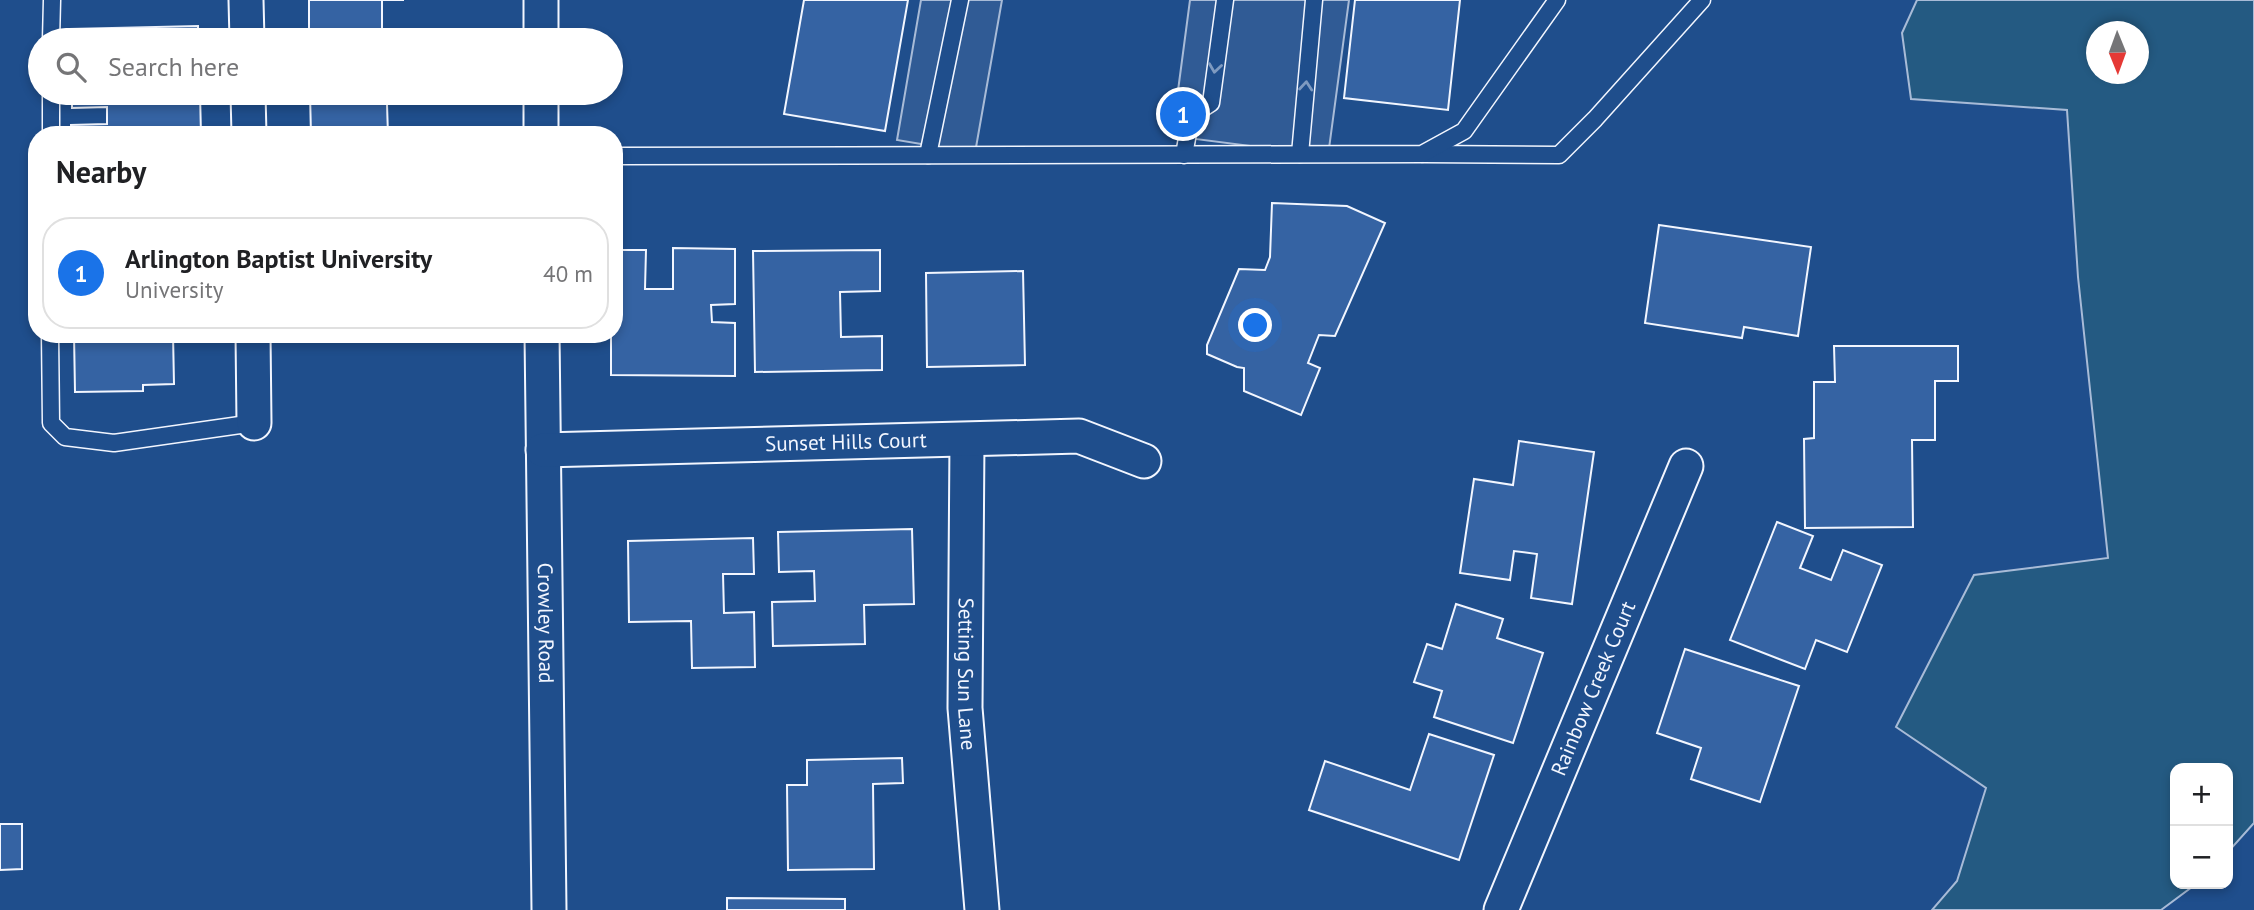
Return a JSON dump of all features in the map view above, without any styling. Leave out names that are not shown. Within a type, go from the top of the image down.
[{"type":"street","points":[[246,0],[247,28]]},
{"type":"street","points":[[541,0],[541,28]]},
{"type":"street","points":[[248,105],[249,126]]},
{"type":"street","points":[[541,105],[541,126]]},
{"type":"street","points":[[253,343],[254,423]]},
{"type":"street","name":"Crowley Road","points":[[542,343],[549,910]]},
{"type":"street","name":"Sunset Hills Court","points":[[542,450],[1079,436],[1144,460]]},
{"type":"street","name":"Setting Sun Lane","points":[[967,440],[965,708],[982,910]]},
{"type":"street","name":"Rainbow Creek Court","points":[[1501,910],[1686,466]]},
{"type":"lane","points":[[51,28],[52,0]]},
{"type":"lane","points":[[928,155],[960,0]]},
{"type":"lane","points":[[1184,155],[1191,116],[1210,103],[1225,0]]},
{"type":"lane","points":[[1300,154],[1314,0]]},
{"type":"lane","points":[[1422,154],[1464,131],[1557,0]]},
{"type":"lane","points":[[623,156],[1559,155],[1702,0]]},
{"type":"lane","points":[[51,105],[51,126]]},
{"type":"lane","points":[[50,343],[51,423],[65,437],[114,443],[254,423]]},
{"type":"shaded area","points":[[921,0],[1002,0],[975,153],[897,140]]},
{"type":"shaded area","points":[[1190,0],[1349,0],[1328,156],[1172,136]]},
{"type":"shaded area","points":[[1917,0],[2254,0],[2254,823],[2233,846],[2233,763],[2170,763],[2170,889],[2189,889],[2161,910],[1932,910],[1957,881],[1986,788],[1896,727],[1974,575],[2108,558],[2078,277],[2067,110],[1911,99],[1902,33]]},
{"type":"building","points":[[309,0],[382,0],[382,28],[309,28]]},
{"type":"building","points":[[804,0],[908,0],[885,131],[784,114]]},
{"type":"building","points":[[1355,0],[1460,0],[1448,110],[1344,98]]},
{"type":"building","points":[[198,26],[198,28],[113,28]]},
{"type":"building","points":[[72,105],[200,105],[201,126],[71,126],[107,124],[107,107],[72,108]]},
{"type":"building","points":[[310,105],[387,105],[388,126],[311,126]]},
{"type":"building","points":[[1272,203],[1347,206],[1385,223],[1335,336],[1319,335],[1308,363],[1320,368],[1301,415],[1244,391],[1244,368],[1207,354],[1207,345],[1239,269],[1265,270],[1270,257]]},
{"type":"building","points":[[1659,225],[1811,247],[1798,336],[1744,327],[1742,338],[1645,323]]},
{"type":"building","points":[[673,248],[735,249],[735,304],[711,305],[712,322],[735,323],[735,376],[611,375],[611,343],[623,343],[623,250],[646,250],[645,289],[673,289]]},
{"type":"building","points":[[880,250],[880,291],[840,292],[841,337],[882,336],[882,370],[755,372],[753,251]]},
{"type":"building","points":[[1023,271],[1025,365],[927,367],[926,273]]},
{"type":"building","points":[[74,343],[173,343],[174,384],[143,385],[143,391],[75,392]]},
{"type":"building","points":[[1834,346],[1958,346],[1958,381],[1935,381],[1935,440],[1912,440],[1913,527],[1805,528],[1804,439],[1814,438],[1814,382],[1835,382]]},
{"type":"building","points":[[1519,441],[1594,452],[1572,604],[1531,598],[1537,554],[1514,551],[1510,580],[1460,573],[1474,479],[1513,485]]},
{"type":"building","points":[[1777,522],[1813,536],[1800,568],[1831,580],[1843,550],[1882,565],[1847,652],[1816,640],[1805,669],[1730,640]]},
{"type":"building","points":[[912,529],[914,604],[864,605],[865,644],[773,646],[772,602],[815,601],[814,571],[779,572],[778,532]]},
{"type":"building","points":[[753,538],[754,574],[723,574],[724,613],[754,612],[755,667],[692,668],[691,621],[629,622],[628,541]]},
{"type":"building","points":[[1456,604],[1503,619],[1497,638],[1543,653],[1513,743],[1434,717],[1442,691],[1414,682],[1427,644],[1442,649]]},
{"type":"building","points":[[1685,649],[1799,686],[1760,802],[1691,779],[1701,748],[1657,733]]},
{"type":"building","points":[[1429,734],[1494,755],[1459,860],[1309,810],[1325,761],[1410,790]]},
{"type":"building","points":[[902,758],[903,783],[873,784],[874,869],[788,870],[787,785],[807,785],[807,760]]},
{"type":"building","points":[[0,824],[22,824],[22,869],[0,870]]},
{"type":"building","points":[[727,898],[845,899],[845,910],[727,910]]},
{"type":"place","name":"Arlington Baptist University","points":[[1183,114]]}]
